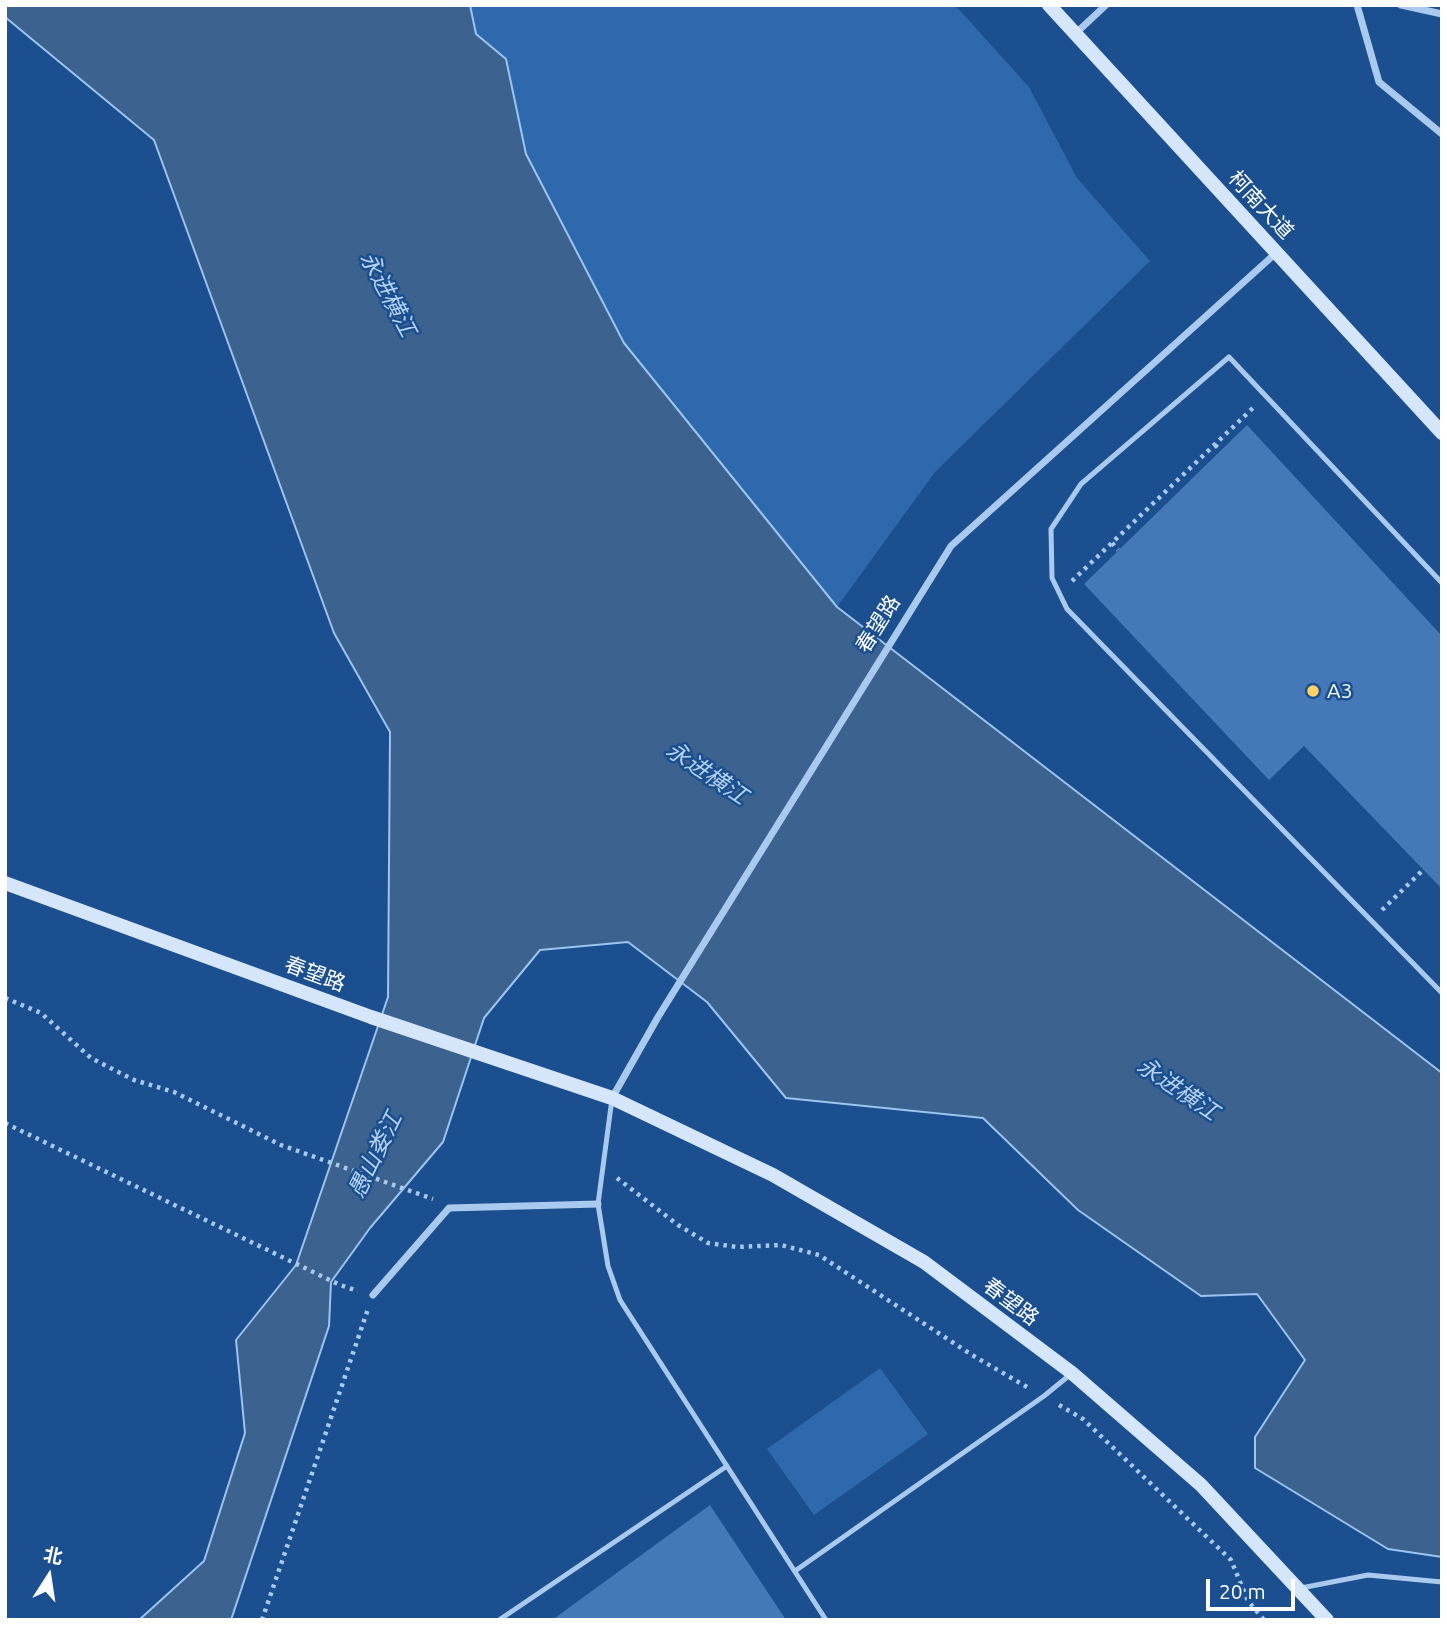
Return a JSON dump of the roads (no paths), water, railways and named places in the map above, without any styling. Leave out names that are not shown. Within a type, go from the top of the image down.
[{"type":"street","name":"柯南大道","points":[[1049,5],[1442,433]]},
{"type":"street","points":[[1075,34],[1106,5]]},
{"type":"street","points":[[1357,5],[1379,82],[1442,134]]},
{"type":"street","points":[[1401,5],[1442,14]]},
{"type":"street","name":"春望路","points":[[612,1098],[658,1017],[951,546],[1276,253]]},
{"type":"street","name":"春望路","points":[[5,883],[371,1017],[612,1098],[773,1175],[925,1262],[1072,1373],[1201,1485],[1327,1620]]},
{"type":"street","points":[[373,1295],[449,1208],[598,1204]]},
{"type":"lane","points":[[1442,583],[1229,357],[1081,484],[1051,529],[1052,578],[1067,609],[1442,992]]},
{"type":"lane","points":[[612,1098],[598,1204],[608,1266],[620,1300],[826,1620]]},
{"type":"lane","points":[[795,1571],[1044,1396],[1072,1373]]},
{"type":"lane","points":[[499,1620],[727,1466]]},
{"type":"lane","points":[[1298,1589],[1368,1575],[1442,1582]]},
{"type":"water","points":[[5,5],[470,5],[476,34],[506,59],[526,154],[624,343],[837,607],[1442,1073],[1442,1557],[1388,1549],[1255,1468],[1255,1437],[1305,1360],[1257,1294],[1201,1296],[1078,1210],[983,1118],[786,1098],[707,1002],[628,942],[540,950],[484,1018],[443,1142],[370,1228],[331,1282],[329,1326],[231,1620],[139,1620],[204,1561],[245,1433],[236,1340],[296,1265],[388,997],[390,732],[334,633],[154,140],[5,17]]},
{"type":"place","name":"A3","points":[[1313,691]]},
{"type":"water label","name":"永进横江","points":[[388,294]]},
{"type":"water label","name":"永进横江","points":[[707,773]]},
{"type":"water label","name":"永进横江","points":[[1178,1089]]},
{"type":"water label","name":"愚山娄江","points":[[375,1155]]}]
